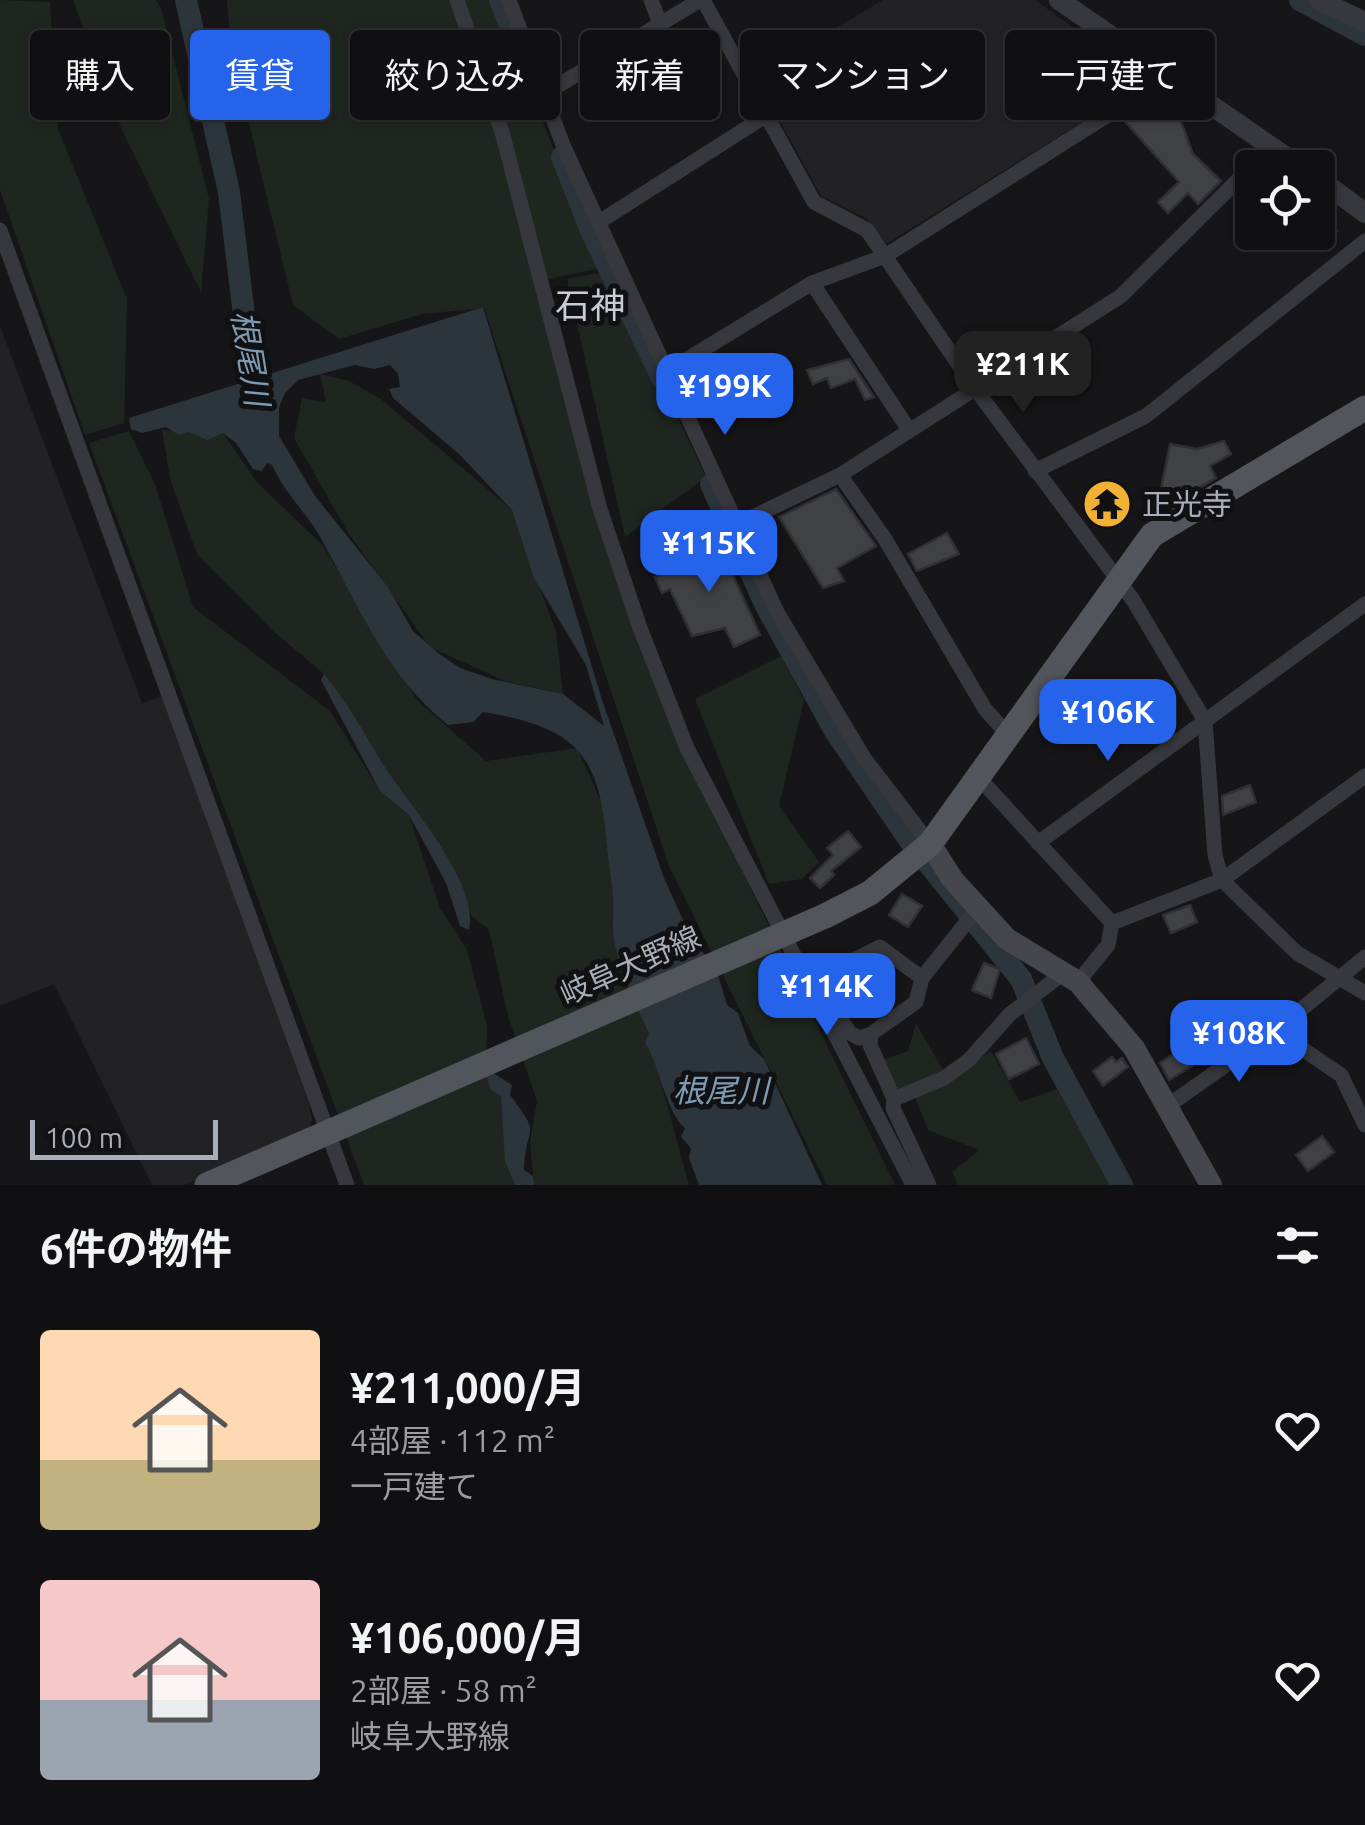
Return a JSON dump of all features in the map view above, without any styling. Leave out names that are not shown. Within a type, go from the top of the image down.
[{"type":"main road","name":"岐阜大野線","points":[[207,1185],[776,937],[870,892],[923,851],[980,779],[1117,579],[1152,535],[1365,408]]},
{"type":"main road","points":[[923,851],[972,914],[1072,976],[1134,1048],[1170,1105],[1211,1185]]},
{"type":"street","points":[[457,0],[507,148],[600,509],[640,628],[687,748],[776,937],[801,971],[912,1185]]},
{"type":"street","points":[[509,0],[520,30]]},
{"type":"street","points":[[650,0],[661,26]]},
{"type":"street","points":[[560,85],[702,0],[740,67]]},
{"type":"street","points":[[1059,0],[1103,30]]},
{"type":"street","points":[[1320,0],[1365,22]]},
{"type":"street","points":[[1215,108],[1275,150]]},
{"type":"street","points":[[555,120],[787,628],[923,851]]},
{"type":"street","points":[[599,222],[759,120]]},
{"type":"street","points":[[770,120],[814,202],[866,230],[885,256],[974,387],[1117,579],[1205,722],[1215,854],[1222,880],[1274,935],[1365,993]]},
{"type":"street","points":[[668,371],[812,282],[885,256],[1100,120]]},
{"type":"street","points":[[740,523],[840,475],[1121,296],[1257,160],[1266,144]]},
{"type":"street","points":[[1335,188],[1361,204]]},
{"type":"street","points":[[0,230],[336,1129],[347,1185]]},
{"type":"street","points":[[1035,471],[1146,416],[1365,240]]},
{"type":"street","points":[[812,282],[909,430]]},
{"type":"street","points":[[840,475],[885,539],[985,709],[1008,735]]},
{"type":"street","points":[[1038,843],[1365,604]]},
{"type":"street","points":[[1112,923],[1222,880],[1365,776]]},
{"type":"street","points":[[980,779],[1112,923]]},
{"type":"street","points":[[801,971],[815,979],[850,1033],[859,1038],[871,1034],[916,1002],[922,978],[972,914]]},
{"type":"street","points":[[894,1100],[944,1078],[969,1060],[1010,1014],[1072,976],[1108,945],[1112,923]]},
{"type":"street","points":[[844,965],[880,948],[922,978]]},
{"type":"street","points":[[1170,1105],[1281,1026],[1365,957]]},
{"type":"street","points":[[1281,1026],[1319,1063],[1341,1076],[1365,1125]]},
{"type":"street","points":[[871,1034],[870,1044],[894,1100],[893,1108],[929,1185]]},
{"type":"shaded area","points":[[0,0],[50,2],[52,30],[30,30],[30,120],[57,120],[127,299],[124,423],[85,435],[0,190]]},
{"type":"shaded area","points":[[73,0],[156,0],[167,30],[84,30]]},
{"type":"shaded area","points":[[227,0],[495,0],[507,30],[350,30],[350,120],[542,120],[600,268],[536,282],[601,534],[691,766],[895,1185],[827,1185],[669,866],[484,308],[422,314],[339,339],[293,305],[248,120],[330,120],[330,30],[229,30]]},
{"type":"shaded area","points":[[883,0],[1035,0],[1077,30],[1005,30],[1005,120],[1085,120],[886,244],[866,218],[821,196],[779,120],[985,120],[985,30],[833,30]]},
{"type":"shaded area","points":[[170,44],[209,199],[201,292],[118,120],[170,120]]},
{"type":"shaded area","points":[[608,271],[706,477],[625,537],[567,279]]},
{"type":"shaded area","points":[[0,326],[142,703],[163,696],[309,1104],[312,1121],[308,1131],[184,1185],[152,1185],[54,984],[0,1006]]},
{"type":"shaded area","points":[[320,374],[349,381],[381,399],[512,510],[556,632],[563,694],[505,681],[430,647],[347,531],[294,438],[302,398],[326,402]]},
{"type":"shaded area","points":[[162,430],[223,433],[256,481],[323,546],[417,700],[486,761],[577,748],[605,810],[654,1057],[689,1185],[534,1185],[530,1141],[537,1101],[508,1016],[489,930],[472,916],[324,674],[274,632],[197,554],[170,479]]},
{"type":"shaded area","points":[[129,431],[156,487],[193,607],[330,711],[380,791],[409,815],[440,908],[467,950],[487,1026],[486,1075],[501,1096],[514,1185],[364,1185],[89,443]]},
{"type":"shaded area","points":[[781,656],[804,700],[779,806],[819,862],[802,879],[769,884],[695,699]]},
{"type":"shaded area","points":[[916,1023],[948,1079],[991,1051],[1020,1102],[1057,1089],[1112,1185],[958,1185],[952,1172],[979,1150],[928,1130],[911,1087],[895,1091],[883,1060],[908,1051]]},
{"type":"water","points":[[483,307],[602,700],[664,878],[687,929],[718,975],[727,1005],[738,1013],[750,1046],[764,1059],[822,1185],[699,1185],[689,1158],[691,1148],[681,1137],[685,1128],[673,1111],[645,1042],[649,1033],[616,949],[599,794],[592,772],[580,754],[565,739],[517,719],[483,712],[473,722],[448,725],[390,661],[319,535],[272,465],[267,463],[262,471],[253,469],[236,443],[223,433],[207,440],[189,432],[179,435],[166,427],[142,433],[131,429],[129,418]],"holes":[[[355,365],[374,369],[390,365],[398,374],[400,387],[389,389],[393,398],[459,454],[512,510],[534,578],[586,665],[604,726],[563,694],[492,679],[460,668],[438,653],[413,631],[388,587],[315,496],[279,436],[279,407],[285,393],[298,380]]]},
{"type":"water","points":[[324,674],[451,862],[469,909],[469,930],[460,926],[446,883],[409,815],[380,791],[321,680]]},
{"type":"water","points":[[490,1071],[512,1085],[510,1095],[529,1125],[524,1170],[533,1176],[534,1185],[515,1185],[505,1161],[501,1096],[491,1090],[486,1075]]},
{"type":"building","points":[[1124,120],[1180,120],[1193,154],[1221,181],[1198,204],[1188,193],[1168,213],[1158,202],[1179,182]]},
{"type":"building","points":[[849,359],[874,397],[865,400],[855,379],[831,388],[827,378],[813,384],[807,370]]},
{"type":"building","points":[[1224,441],[1231,454],[1210,466],[1216,478],[1167,507],[1160,494],[1170,444],[1197,449]]},
{"type":"building","points":[[836,489],[876,546],[837,568],[844,581],[823,588],[779,517]]},
{"type":"building","points":[[947,533],[959,554],[917,571],[908,554]]},
{"type":"building","points":[[718,542],[760,635],[734,647],[725,628],[692,636],[670,589],[662,593],[655,577],[670,570],[668,564]]},
{"type":"building","points":[[1250,785],[1256,802],[1223,815],[1222,796]]},
{"type":"building","points":[[848,831],[861,847],[831,871],[834,875],[820,888],[810,878],[833,855],[827,848]]},
{"type":"building","points":[[902,894],[922,906],[908,927],[889,915]]},
{"type":"building","points":[[1190,905],[1197,922],[1171,933],[1163,915]]},
{"type":"building","points":[[984,963],[1000,969],[991,998],[972,990]]},
{"type":"building","points":[[1026,1038],[1039,1064],[1009,1079],[996,1054]]},
{"type":"building","points":[[1181,1049],[1192,1066],[1169,1080],[1160,1063]]},
{"type":"building","points":[[1112,1057],[1116,1062],[1122,1058],[1128,1067],[1103,1086],[1093,1071]]},
{"type":"building","points":[[1322,1136],[1334,1152],[1308,1171],[1296,1155]]},
{"type":"waterway","name":"根尾川","points":[[186,0],[229,192],[255,405]]},
{"type":"waterway","points":[[500,0],[512,30]]},
{"type":"waterway","points":[[1300,0],[1365,35]]},
{"type":"waterway","points":[[562,157],[592,233],[662,378]]},
{"type":"waterway","points":[[711,484],[766,606],[835,731],[908,838],[1021,979],[1053,1058],[1122,1185]]},
{"type":"place","name":"正光寺","points":[[1107,504]]},
{"type":"district","name":"石神","points":[[590,305]]}]
